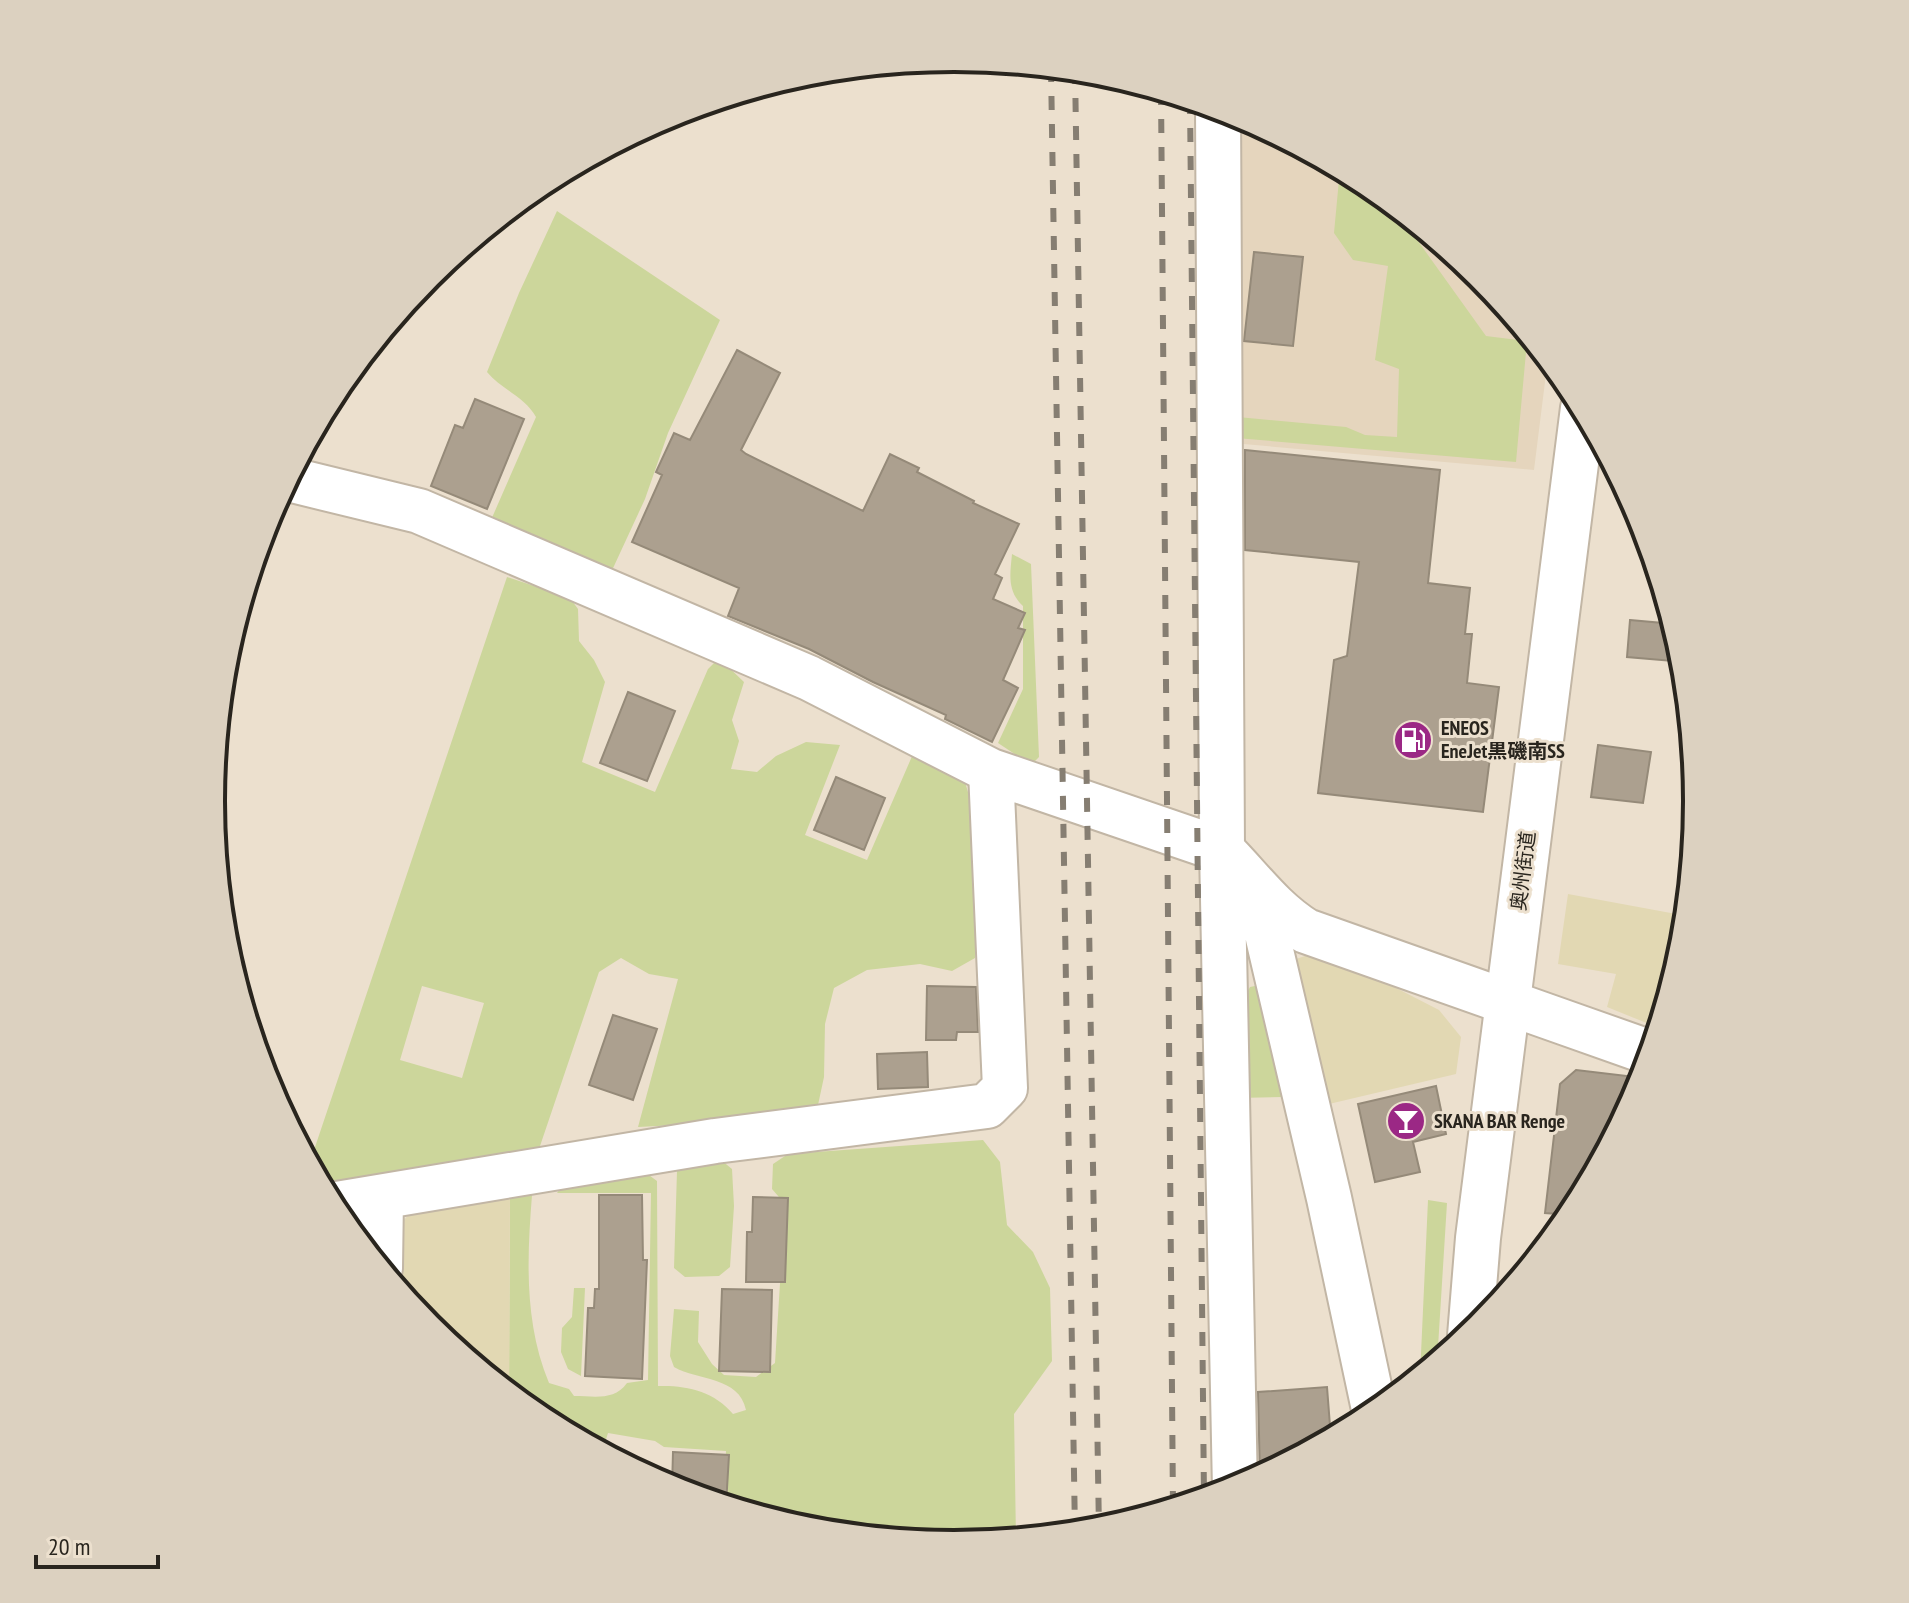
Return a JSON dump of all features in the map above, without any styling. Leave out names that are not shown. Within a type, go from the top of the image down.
[{"type":"street","points":[[1218,122],[1222,850],[1235,1475]]},
{"type":"street","name":"奥州街道","points":[[1472,1315],[1507,1000],[1580,428]]},
{"type":"street","points":[[299,482],[419,511],[809,678],[991,771],[1222,850],[1257,891],[1286,918],[1306,931],[1640,1049]]},
{"type":"street","points":[[345,1203],[715,1141],[987,1106],[1005,1088],[991,771]]},
{"type":"street","points":[[1257,891],[1329,1198],[1372,1399]]},
{"type":"street","points":[[380,1251],[381,1197]]},
{"type":"shaded area","points":[[1239,130],[1319,170],[1399,223],[1470,286],[1546,375],[1534,470],[1232,443]]},
{"type":"green space","points":[[1339,182],[1414,236],[1486,336],[1519,340],[1526,349],[1516,462],[1236,438],[1238,417],[1346,427],[1365,435],[1397,437],[1399,369],[1375,360],[1388,266],[1353,260],[1334,233]]},
{"type":"green space","points":[[557,211],[720,320],[668,433],[645,499],[608,579],[491,520],[536,417],[526,404],[487,372]]},
{"type":"green space","points":[[1012,554],[1031,564],[1039,757],[1031,765],[998,743],[1023,689],[1023,606],[1012,588]]},
{"type":"green space","points":[[507,577],[570,598],[578,609],[579,641],[594,660],[605,682],[582,762],[655,792],[708,669],[719,658],[744,682],[732,720],[739,741],[731,769],[757,772],[776,756],[806,742],[840,745],[805,835],[867,860],[913,754],[965,782],[975,816],[979,934],[975,958],[952,971],[920,964],[867,970],[834,988],[825,1024],[824,1077],[818,1105],[795,1119],[638,1127],[678,979],[649,974],[621,958],[599,972],[539,1149],[380,1178],[335,1181],[314,1150]],"holes":[[[422,986],[484,1003],[462,1078],[400,1060]]]},
{"type":"green space","points":[[1265,984],[1282,1097],[1237,1098],[1236,1013],[1250,987]]},
{"type":"green space","points":[[983,1140],[1000,1162],[1007,1225],[1033,1252],[1050,1288],[1052,1361],[1014,1414],[1016,1528],[954,1531],[859,1525],[766,1506],[724,1493],[726,1451],[664,1447],[655,1441],[608,1433],[605,1441],[549,1408],[509,1379],[510,1191],[526,1190],[532,1195],[529,1243],[531,1314],[549,1383],[569,1389],[574,1396],[604,1396],[616,1393],[627,1383],[648,1380],[651,1193],[557,1193],[567,1180],[642,1170],[657,1181],[658,1386],[699,1391],[717,1400],[733,1414],[746,1410],[742,1399],[726,1385],[674,1367],[670,1356],[674,1309],[699,1311],[698,1342],[712,1364],[724,1375],[756,1377],[775,1363],[785,1204],[772,1189],[773,1164],[788,1154]]},
{"type":"green space","points":[[721,1160],[732,1169],[734,1206],[730,1267],[719,1276],[685,1277],[674,1268],[677,1171],[690,1163]]},
{"type":"green space","points":[[1428,1200],[1447,1203],[1438,1347],[1421,1362]]},
{"type":"green space","points":[[574,1288],[585,1288],[581,1376],[568,1369],[561,1352],[562,1328],[572,1317]]},
{"type":"sand","points":[[1568,894],[1675,914],[1649,1024],[1607,1007],[1616,974],[1558,964]]},
{"type":"sand","points":[[1311,954],[1363,971],[1439,1010],[1461,1037],[1456,1074],[1329,1104],[1293,960]]},
{"type":"sand","points":[[510,1191],[509,1379],[439,1317],[399,1274],[401,1223],[419,1204]]},
{"type":"building","points":[[1254,252],[1303,257],[1293,346],[1244,341]]},
{"type":"building","points":[[737,350],[780,373],[741,450],[746,454],[863,511],[890,454],[919,468],[917,472],[973,503],[1019,524],[995,574],[1002,578],[993,599],[1025,613],[1018,628],[1025,630],[1003,680],[1018,688],[992,742],[945,719],[946,715],[809,649],[728,616],[739,588],[632,542],[662,475],[656,472],[674,433],[690,440]]},
{"type":"building","points":[[475,399],[524,419],[487,509],[431,486],[455,425],[463,428]]},
{"type":"building","points":[[1245,450],[1440,470],[1428,583],[1470,588],[1465,634],[1472,634],[1467,683],[1499,687],[1483,812],[1318,793],[1334,660],[1347,656],[1359,562],[1245,550]]},
{"type":"building","points":[[1630,620],[1661,623],[1670,661],[1627,657]]},
{"type":"building","points":[[628,692],[675,711],[647,781],[600,763]]},
{"type":"building","points":[[1598,745],[1651,752],[1643,803],[1591,797]]},
{"type":"building","points":[[836,777],[885,798],[864,850],[814,830]]},
{"type":"building","points":[[927,986],[976,987],[978,1032],[957,1032],[956,1040],[926,1040]]},
{"type":"building","points":[[613,1015],[657,1029],[633,1100],[589,1085]]},
{"type":"building","points":[[927,1052],[928,1087],[878,1089],[877,1054]]},
{"type":"building","points":[[1576,1070],[1630,1076],[1609,1124],[1556,1214],[1545,1213],[1560,1084]]},
{"type":"building","points":[[1436,1086],[1446,1134],[1413,1142],[1420,1172],[1375,1182],[1358,1104]]},
{"type":"building","points":[[599,1195],[642,1195],[643,1260],[647,1260],[642,1379],[585,1376],[588,1308],[594,1308],[595,1289],[599,1289]]},
{"type":"building","points":[[753,1197],[788,1198],[785,1282],[746,1282],[747,1232],[752,1232]]},
{"type":"building","points":[[722,1289],[772,1290],[770,1372],[719,1371]]},
{"type":"building","points":[[1327,1387],[1330,1426],[1260,1464],[1258,1392]]},
{"type":"building","points":[[673,1452],[729,1455],[727,1494],[672,1474]]},
{"type":"railway","points":[[1051,78],[1075,1521]]},
{"type":"railway","points":[[1075,82],[1099,1517]]},
{"type":"railway","points":[[1161,103],[1173,1497]]},
{"type":"railway","points":[[1190,111],[1204,1486]]},
{"type":"place","name":"ENEOS EneJet黒磯南SS","points":[[1413,740]]},
{"type":"place","name":"SKANA BAR Renge","points":[[1406,1121]]}]
